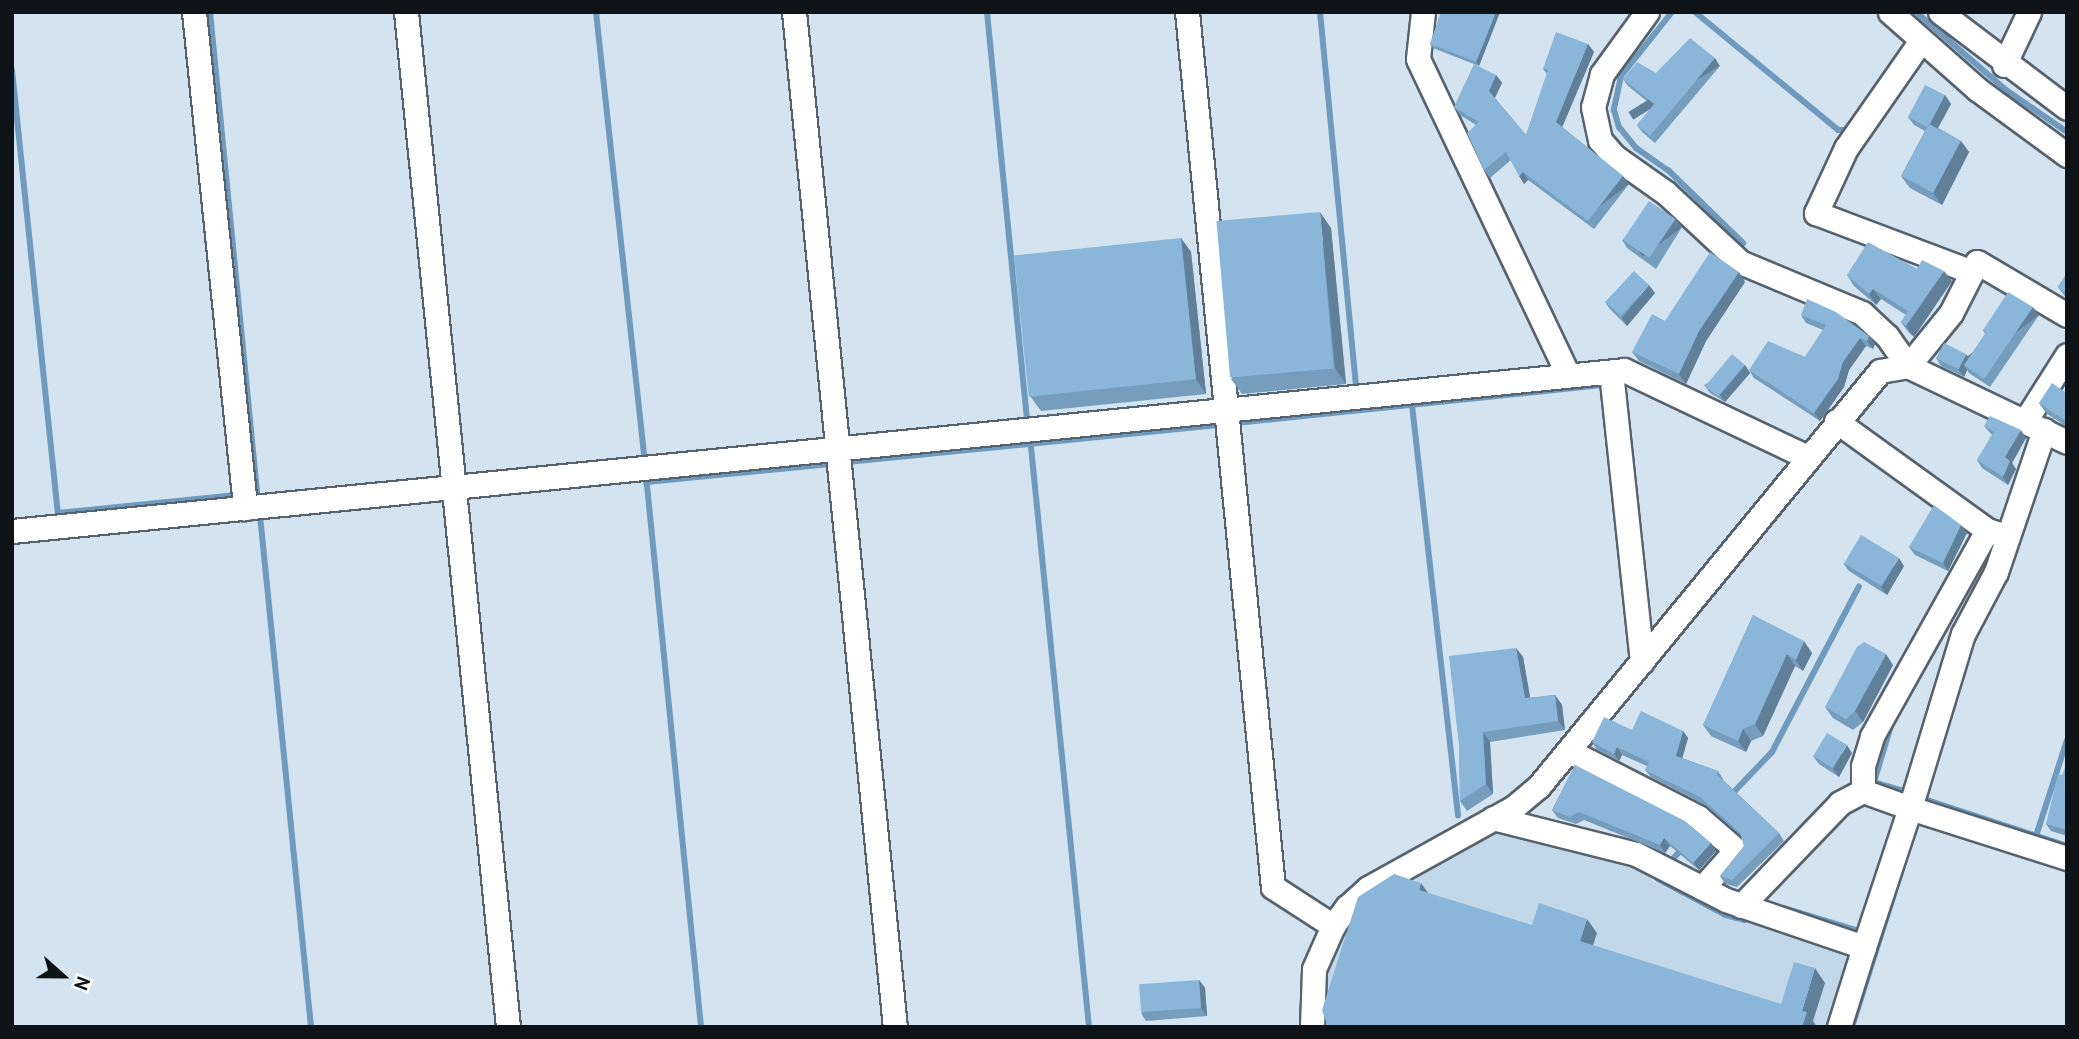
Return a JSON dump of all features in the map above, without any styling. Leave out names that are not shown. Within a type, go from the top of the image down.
[{"type":"street","points":[[194,12],[246,508]]},
{"type":"street","points":[[406,12],[508,1027]]},
{"type":"street","points":[[794,12],[895,1027]]},
{"type":"street","points":[[1187,12],[1273,887],[1332,926]]},
{"type":"street","points":[[1423,12],[1418,59],[1568,374]]},
{"type":"street","points":[[1647,12],[1602,74],[1592,107],[1600,140],[1615,157],[1666,193],[1740,262],[1862,313],[1887,337],[1908,366],[2067,442]]},
{"type":"street","points":[[1890,12],[1920,41],[2067,155]]},
{"type":"street","points":[[1940,12],[2004,65],[2067,108]]},
{"type":"street","points":[[2004,65],[2029,12]]},
{"type":"street","points":[[1920,41],[1846,148],[1816,213],[1972,272]]},
{"type":"street","points":[[1312,1027],[1314,969],[1332,926],[1368,888],[1493,818],[1539,786],[1836,421],[1880,371],[1908,366],[1951,313],[1977,262],[2067,314]]},
{"type":"street","points":[[1863,790],[1863,765],[1872,736],[1997,534],[2034,426],[2067,355]]},
{"type":"street","points":[[12,531],[1624,370],[1807,457]]},
{"type":"street","points":[[1611,372],[1642,661]]},
{"type":"street","points":[[1836,421],[1997,534]]},
{"type":"street","points":[[1839,1027],[1963,634],[1996,572],[1997,534]]},
{"type":"street","points":[[1569,751],[1698,817],[1736,850],[1702,888]]},
{"type":"street","points":[[1863,790],[1910,808],[2067,858]]},
{"type":"street","points":[[1741,905],[1840,803],[1863,790]]},
{"type":"street","points":[[1493,818],[1636,854],[1741,905],[1864,947]]},
{"type":"shaded area","points":[[1507,833],[1635,863],[1654,872],[1651,880],[1723,918],[1741,923],[1750,921],[1841,950],[1849,963],[1828,1027],[1323,1027],[1326,972],[1347,927],[1381,896],[1495,834]]},
{"type":"building","points":[[1441,12],[1496,12],[1476,62],[1430,44]]},
{"type":"building","points":[[1556,32],[1588,44],[1556,122],[1623,176],[1588,221],[1523,172],[1519,176],[1506,152],[1484,170],[1467,133],[1479,122],[1454,107],[1474,64],[1496,75],[1489,91],[1526,135],[1548,70],[1543,69]]},
{"type":"building","points":[[1690,38],[1715,58],[1650,136],[1637,125],[1654,104],[1623,79],[1637,62],[1656,73]]},
{"type":"building","points":[[1925,85],[1945,95],[1927,127],[1908,117]]},
{"type":"building","points":[[1929,124],[1961,141],[1933,193],[1901,176]]},
{"type":"building","points":[[1649,201],[1676,219],[1649,258],[1623,240]]},
{"type":"building","points":[[1320,212],[1334,368],[1230,377],[1216,221]]},
{"type":"building","points":[[1181,238],[1196,379],[1029,397],[1014,256]]},
{"type":"building","points":[[1868,242],[1917,269],[1922,260],[1944,271],[1906,326],[1901,322],[1908,311],[1873,289],[1869,294],[1847,275]]},
{"type":"building","points":[[1710,252],[1739,272],[1699,331],[1679,374],[1632,352],[1652,314],[1665,321]]},
{"type":"building","points":[[1634,271],[1649,285],[1621,316],[1605,302]]},
{"type":"building","points":[[2067,273],[2067,294],[2058,287]]},
{"type":"building","points":[[2008,292],[2033,307],[1984,379],[1964,365],[1986,333],[1983,330]]},
{"type":"building","points":[[1807,299],[1836,312],[1869,336],[1867,341],[1860,338],[1843,362],[1838,379],[1814,413],[1749,370],[1768,341],[1805,357],[1826,325],[1801,315]]},
{"type":"building","points":[[1944,343],[1966,354],[1959,369],[1936,358]]},
{"type":"building","points":[[1732,354],[1745,365],[1718,397],[1705,386]]},
{"type":"building","points":[[2052,383],[2065,392],[2067,390],[2067,422],[2039,403]]},
{"type":"building","points":[[1990,416],[2021,430],[2005,457],[2010,461],[2003,477],[1977,460],[1994,432],[1984,426]]},
{"type":"building","points":[[1934,505],[1961,525],[1943,563],[1909,547]]},
{"type":"building","points":[[1861,535],[1899,558],[1882,586],[1844,563]]},
{"type":"building","points":[[1753,615],[1804,641],[1796,660],[1787,654],[1755,724],[1743,729],[1738,741],[1703,725]]},
{"type":"building","points":[[1864,642],[1886,654],[1855,711],[1846,719],[1825,707],[1857,647]]},
{"type":"building","points":[[1516,648],[1525,698],[1555,695],[1558,721],[1483,732],[1486,784],[1460,801],[1459,746],[1449,656]]},
{"type":"building","points":[[1641,711],[1683,731],[1676,756],[1718,771],[1717,775],[1779,833],[1732,880],[1720,876],[1744,846],[1740,833],[1700,797],[1645,770],[1649,762],[1617,747],[1614,754],[1592,742],[1604,717],[1632,730]]},
{"type":"building","points":[[1827,733],[1847,745],[1833,768],[1813,756]]},
{"type":"building","points":[[2067,763],[2067,830],[2046,824],[2058,774],[2062,775]]},
{"type":"building","points":[[1575,765],[1685,821],[1711,843],[1693,863],[1664,838],[1660,845],[1579,812],[1570,817],[1552,810]]},
{"type":"building","points":[[1394,874],[1421,883],[1419,890],[1532,925],[1539,903],[1587,919],[1580,941],[1781,1004],[1794,962],[1815,968],[1802,1011],[1807,1012],[1802,1027],[1328,1027],[1322,1010],[1358,897]]},
{"type":"building","points":[[1199,980],[1201,1008],[1141,1012],[1139,984]]},
{"type":"waterway","points":[[210,12],[258,498]]},
{"type":"waterway","points":[[596,12],[644,457]]},
{"type":"waterway","points":[[987,12],[1027,419]]},
{"type":"waterway","points":[[1320,12],[1356,389]]},
{"type":"waterway","points":[[1672,12],[1621,76],[1614,110],[1619,127],[1636,148],[1668,170],[1743,243]]},
{"type":"waterway","points":[[1695,12],[1838,130],[1845,130],[1850,124]]},
{"type":"waterway","points":[[1916,12],[2006,90],[2067,132]]},
{"type":"waterway","points":[[12,70],[58,513],[234,495]]},
{"type":"waterway","points":[[1235,423],[1602,385]]},
{"type":"waterway","points":[[1412,405],[1458,815]]},
{"type":"waterway","points":[[847,462],[1218,425]]},
{"type":"waterway","points":[[1030,437],[1089,1027]]},
{"type":"waterway","points":[[646,482],[830,464]]},
{"type":"waterway","points":[[646,475],[701,1027]]},
{"type":"waterway","points":[[260,515],[311,1027]]},
{"type":"waterway","points":[[1729,797],[1772,752],[1859,586]]},
{"type":"waterway","points":[[1893,719],[1874,782],[1906,792]]},
{"type":"waterway","points":[[2036,836],[2067,740]]},
{"type":"waterway","points":[[1922,805],[1924,799],[2067,846]]},
{"type":"waterway","points":[[1669,863],[1683,848]]},
{"type":"waterway","points":[[1852,1027],[1902,868]]},
{"type":"waterway","points":[[1658,879],[1725,915],[1744,920]]},
{"type":"waterway","points":[[1784,908],[1859,931]]}]
